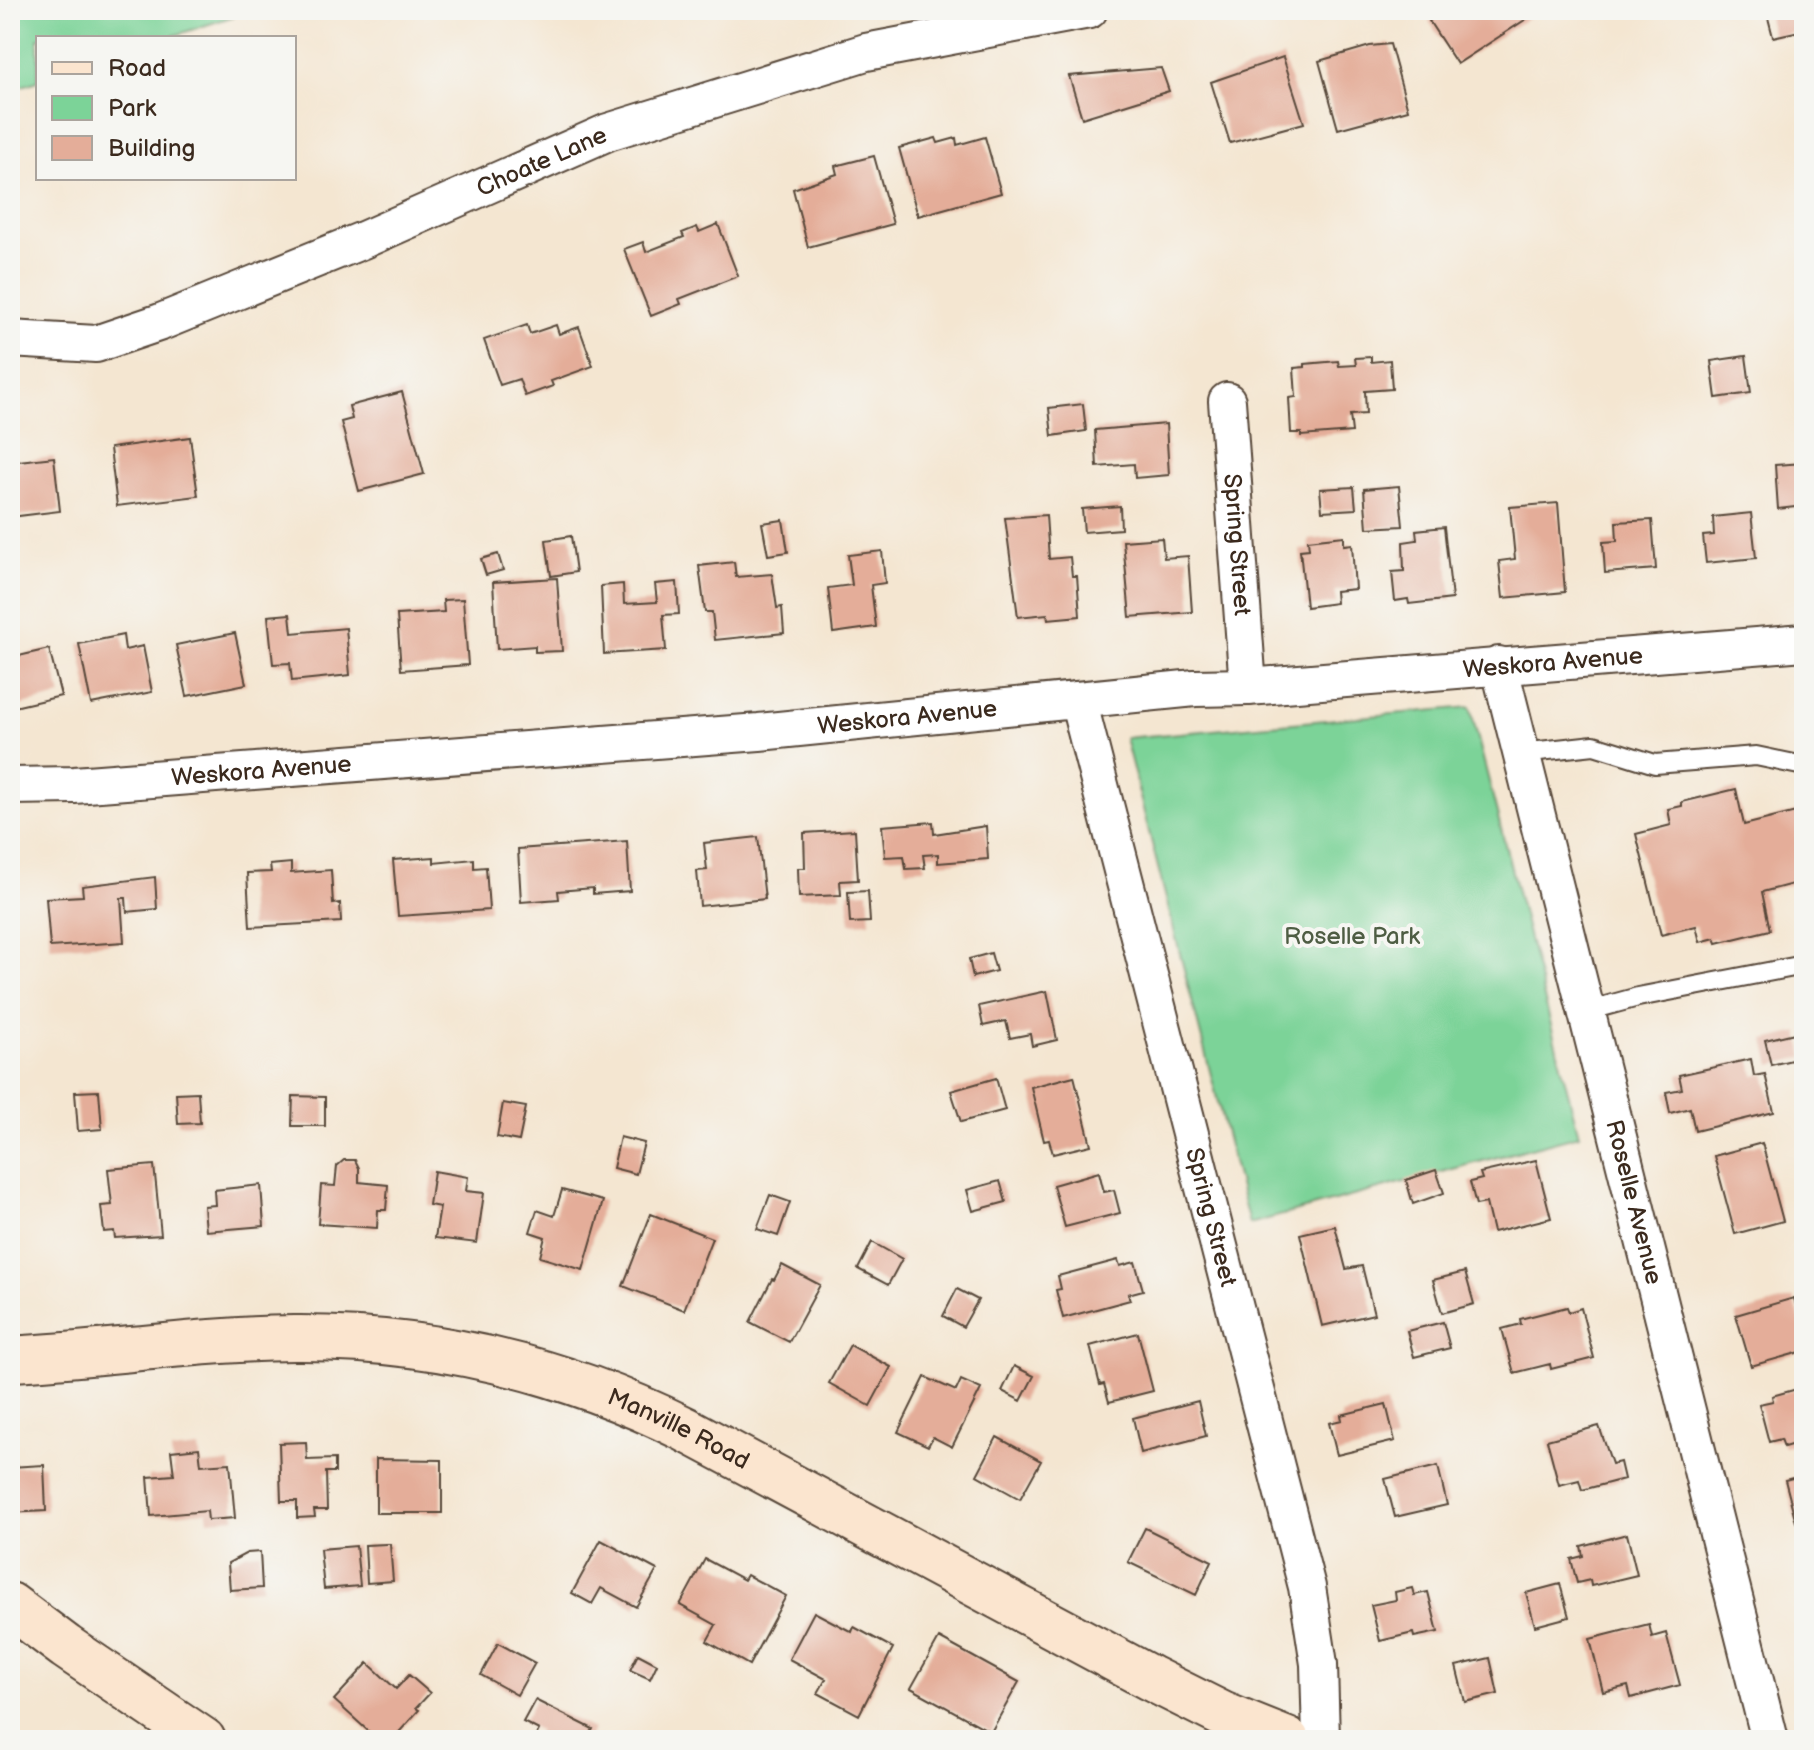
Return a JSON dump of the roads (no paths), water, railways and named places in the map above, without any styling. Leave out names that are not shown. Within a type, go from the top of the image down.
[{"type":"main road","name":"Manville Road","points":[[10,1359],[254,1340],[326,1338],[439,1348],[543,1372],[622,1400],[685,1429],[1219,1727],[1287,1740]]},
{"type":"main road","points":[[10,1605],[203,1740]]},
{"type":"street","name":"Choate Lane","points":[[10,339],[96,344],[161,322],[363,240],[608,132],[866,52],[1089,10]]},
{"type":"street","name":"Spring Street","points":[[1227,401],[1248,687]]},
{"type":"street","name":"Weskora Avenue","points":[[10,786],[74,785],[759,732],[1195,688],[1248,687],[1804,642]]},
{"type":"street","name":"Roselle Avenue","points":[[1499,665],[1770,1740]]},
{"type":"street","name":"Spring Street","points":[[1078,700],[1307,1587],[1319,1664],[1321,1740]]},
{"type":"lane","points":[[1521,753],[1594,745],[1655,764],[1756,756],[1804,766]]},
{"type":"lane","points":[[1587,1011],[1638,997],[1804,965]]},
{"type":"park label","name":"Roselle Park","points":[[1352,936]]}]
